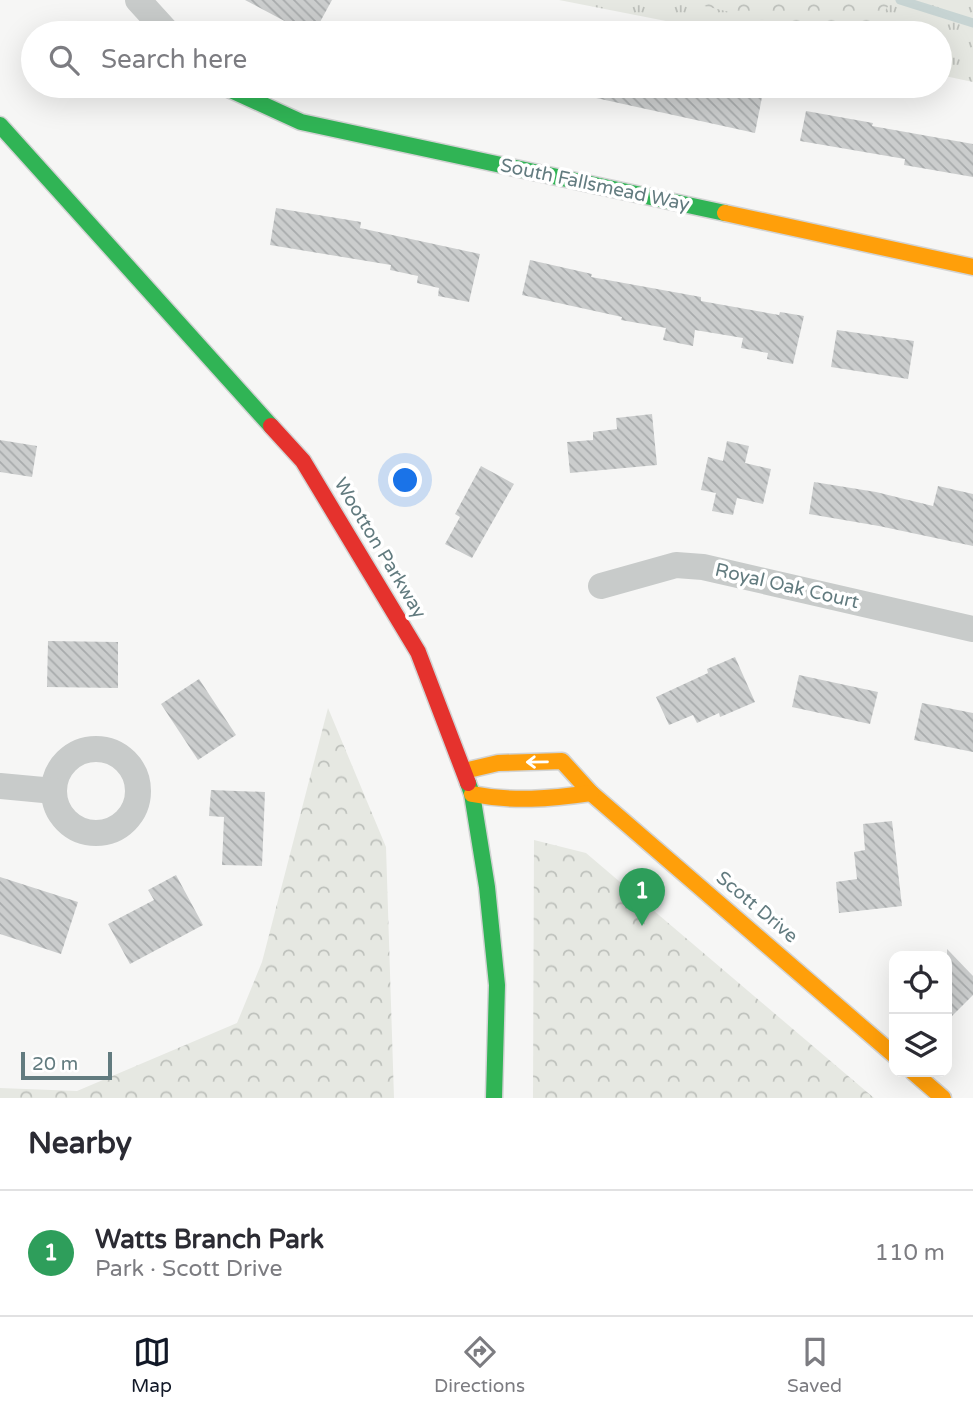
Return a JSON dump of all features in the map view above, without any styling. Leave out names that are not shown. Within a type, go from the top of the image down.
[{"type":"street","points":[[138,0],[157,21]]},
{"type":"street","name":"South Fallsmead Way","points":[[248,98],[301,122],[973,267]]},
{"type":"street","name":"Wootton Parkway","points":[[0,124],[303,461],[418,652],[472,794],[487,887],[497,985],[494,1098]]},
{"type":"street","name":"Royal Oak Court","points":[[601,586],[676,565],[703,567],[973,629]]},
{"type":"street","name":"Scott Drive","points":[[464,771],[498,763],[562,761],[591,793],[889,1051]]},
{"type":"street","points":[[0,786],[54,791]]},
{"type":"street","points":[[472,794],[504,801],[533,802],[591,793]]},
{"type":"street","points":[[920,1077],[943,1098]]},
{"type":"green space","points":[[559,0],[973,0],[973,82],[952,78],[952,21],[666,21]]},
{"type":"green space","points":[[679,0],[892,0],[879,21],[769,21]]},
{"type":"green space","points":[[328,708],[386,847],[394,1098],[0,1098],[0,1088],[77,1091],[237,1023],[262,962]]},
{"type":"green space","points":[[534,840],[586,853],[874,1098],[533,1098]]},
{"type":"building","points":[[245,0],[332,0],[321,21],[284,21]]},
{"type":"building","points":[[596,98],[762,98],[755,133]]},
{"type":"building","points":[[806,111],[973,144],[973,177],[904,165],[905,159],[800,141]]},
{"type":"building","points":[[276,208],[361,222],[360,228],[480,254],[469,302],[438,296],[439,288],[417,283],[418,276],[390,270],[391,265],[270,245]]},
{"type":"building","points":[[530,260],[592,274],[591,277],[701,297],[701,301],[779,315],[780,312],[804,316],[793,364],[767,359],[768,353],[741,348],[743,338],[695,330],[693,346],[663,340],[666,328],[621,320],[622,317],[522,295]]},
{"type":"building","points":[[837,330],[914,341],[908,379],[831,367]]},
{"type":"building","points":[[652,414],[657,465],[570,473],[567,442],[593,440],[593,432],[617,429],[616,418]]},
{"type":"building","points":[[0,440],[37,446],[32,477],[0,472]]},
{"type":"building","points":[[727,441],[749,446],[745,463],[771,469],[763,504],[737,498],[733,515],[712,511],[716,493],[701,490],[708,457],[723,461]]},
{"type":"building","points":[[481,466],[514,484],[472,558],[445,544],[460,517],[455,514]]},
{"type":"building","points":[[814,482],[876,492],[933,506],[938,486],[973,494],[973,546],[809,514]]},
{"type":"building","points":[[48,641],[118,642],[118,688],[47,687]]},
{"type":"building","points":[[735,657],[755,702],[720,717],[719,713],[697,723],[693,715],[669,725],[656,697]]},
{"type":"building","points":[[799,675],[878,692],[870,724],[792,707]]},
{"type":"building","points":[[199,679],[236,735],[198,760],[161,704]]},
{"type":"building","points":[[922,703],[973,713],[973,752],[914,740]]},
{"type":"building","points":[[211,790],[265,792],[262,866],[222,865],[224,817],[209,816]]},
{"type":"building","points":[[892,821],[902,906],[839,913],[836,882],[857,879],[854,852],[865,850],[863,824]]},
{"type":"building","points":[[176,875],[203,925],[130,964],[108,924],[154,900],[148,890]]},
{"type":"building","points":[[0,877],[78,902],[61,954],[0,934]]},
{"type":"building","points":[[952,954],[973,976],[973,995],[952,1016]]},
{"type":"waterway","points":[[900,0],[973,23]]},
{"type":"traffic: fast","points":[[248,98],[301,122],[725,213]]},
{"type":"traffic: fast","points":[[0,125],[271,426]]},
{"type":"traffic: fast","points":[[468,783],[487,887],[497,985],[494,1098]]},
{"type":"traffic: slow","points":[[725,213],[973,267]]},
{"type":"traffic: slow","points":[[464,771],[498,763],[562,761],[591,793],[889,1051]]},
{"type":"traffic: slow","points":[[472,794],[532,799],[591,793]]},
{"type":"traffic: slow","points":[[919,1077],[943,1098]]},
{"type":"traffic: jam","points":[[271,426],[303,461],[418,652],[468,783]]},
{"type":"place","name":"Watts Branch Park","points":[[642,926]]}]
